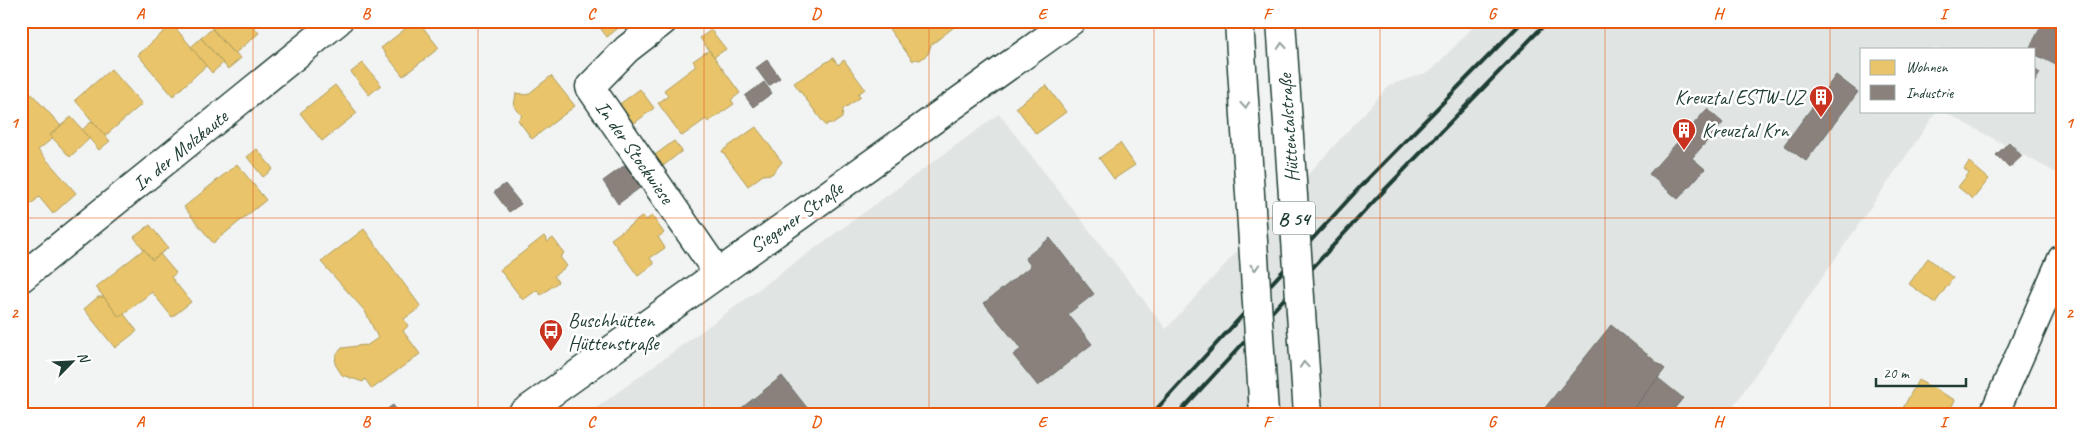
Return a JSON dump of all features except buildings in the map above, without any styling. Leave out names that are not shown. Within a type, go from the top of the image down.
[{"type":"main road","name":"In der Molzkaute","points":[[21,278],[338,21]]},
{"type":"main road","name":"In der Stockwiese","points":[[663,21],[627,49],[590,87],[718,273]]},
{"type":"main road","name":"Siegener Straße","points":[[522,414],[1071,21]]},
{"type":"main road","name":"Hüttentalstraße","points":[[1239,21],[1264,414]]},
{"type":"main road","name":"Hüttentalstraße","points":[[1281,21],[1308,414]]},
{"type":"main road","points":[[1994,414],[2062,259]]},
{"type":"shaded area","points":[[1479,21],[2062,21],[2062,176],[1945,112],[2036,112],[2036,48],[1860,48],[1860,112],[1936,112],[1728,414],[588,414],[999,114],[1166,329],[1390,85],[1431,71]]},
{"type":"railway","points":[[1152,414],[1360,187],[1523,21]]},
{"type":"railway","points":[[1178,414],[1375,200],[1548,21]]},
{"type":"place","name":"Kreuztal ESTW-UZ","points":[[1821,118]]},
{"type":"place","name":"Kreuztal Krn","points":[[1684,151]]},
{"type":"place","name":"Buschhütten Hüttenstraße","points":[[551,352]]}]
